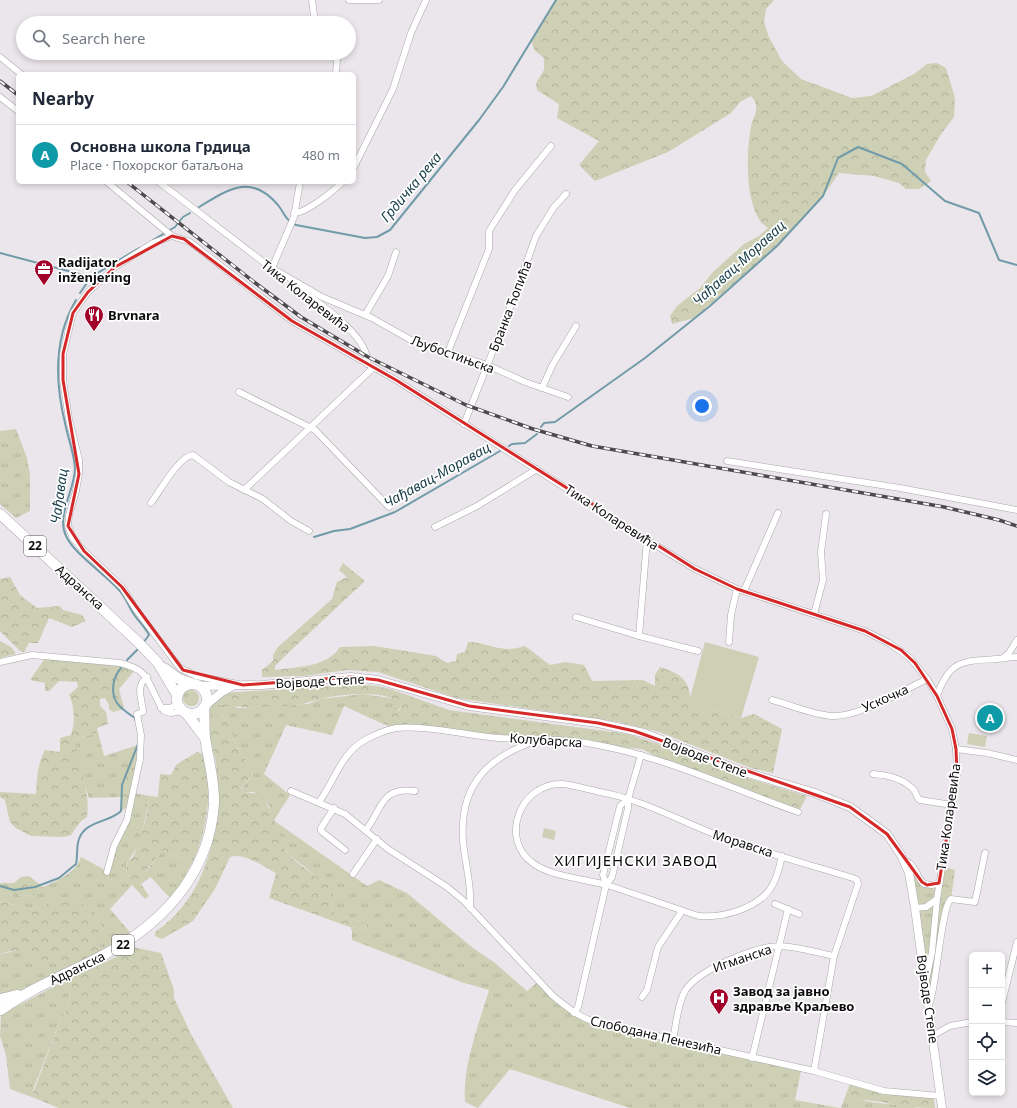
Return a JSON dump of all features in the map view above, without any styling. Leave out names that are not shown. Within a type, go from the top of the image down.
[{"type":"main road","name":"Адранска","points":[[0,514],[137,641],[158,663],[174,676],[195,685]]},
{"type":"main road","name":"Адранска","points":[[158,663],[181,706],[205,738]]},
{"type":"main road","points":[[195,685],[183,686],[181,706],[196,713],[205,706]]},
{"type":"main road","name":"22","points":[[195,685],[207,696],[205,706]]},
{"type":"main road","name":"Адранска","points":[[0,1011],[30,992],[92,961],[134,937],[164,912],[188,883],[205,849],[212,819],[213,776],[205,738],[205,706]]},
{"type":"main road","name":"Адранска","points":[[0,999],[30,992]]},
{"type":"street","points":[[312,0],[314,16]]},
{"type":"street","points":[[349,0],[379,0]]},
{"type":"street","points":[[356,163],[393,89],[411,33],[426,0]]},
{"type":"street","points":[[0,57],[19,72]]},
{"type":"street","points":[[336,72],[337,60]]},
{"type":"street","points":[[0,97],[16,109]]},
{"type":"street","points":[[448,352],[489,249],[489,231],[515,190],[551,146]]},
{"type":"street","points":[[109,184],[170,235],[190,242],[292,321],[367,364]]},
{"type":"street","name":"Тика Коларевића","points":[[162,184],[351,330],[365,349],[368,357],[367,364],[373,368],[396,380],[695,569],[740,590],[865,631],[889,643],[910,658],[927,679],[937,696],[952,730],[956,748],[957,775],[939,883],[932,952],[926,983]]},
{"type":"street","points":[[272,268],[291,223],[300,184]]},
{"type":"street","points":[[294,213],[301,212],[321,199],[340,184]]},
{"type":"street","name":"Бранка Ћопића","points":[[464,424],[515,295],[536,236],[554,207],[566,194]]},
{"type":"street","points":[[170,235],[115,267],[88,292],[73,313],[63,354],[63,380],[69,419],[79,460],[79,474],[69,515],[68,526],[73,538],[80,546],[122,587],[135,608],[180,668],[196,676],[239,686]]},
{"type":"street","points":[[365,315],[388,276],[396,252]]},
{"type":"street","name":"Љубостињска","points":[[272,268],[322,296],[365,315],[411,340],[487,366],[568,397]]},
{"type":"street","points":[[542,388],[553,364],[576,326]]},
{"type":"street","points":[[244,490],[373,368]]},
{"type":"street","points":[[238,392],[310,428],[334,449],[389,507]]},
{"type":"street","points":[[151,503],[177,467],[190,455],[196,455],[229,482],[263,499],[302,528],[309,531]]},
{"type":"street","points":[[727,460],[885,485],[1017,510]]},
{"type":"street","points":[[435,527],[477,506],[537,469]]},
{"type":"street","points":[[729,642],[731,615],[740,590],[778,513]]},
{"type":"street","points":[[814,614],[823,580],[821,552],[826,514]]},
{"type":"street","points":[[639,636],[647,540]]},
{"type":"street","points":[[576,617],[639,636],[698,651]]},
{"type":"street","points":[[1004,658],[1009,654],[1017,640]]},
{"type":"street","points":[[0,662],[32,655],[120,663],[137,668],[147,677],[161,708],[168,713],[181,706]]},
{"type":"street","points":[[937,696],[946,675],[960,664],[976,659],[1017,656]]},
{"type":"street","points":[[107,872],[114,846],[127,820],[133,793],[141,747],[137,714],[143,712],[139,690],[141,682],[147,677]]},
{"type":"street","name":"Војводе Степе","points":[[195,685],[239,686],[337,678],[367,678],[393,683],[469,706],[593,722],[634,731],[665,741],[742,772],[808,791],[842,803],[860,813],[883,831],[893,843],[904,861],[910,878],[916,908],[942,1108]]},
{"type":"street","name":"Ускочка","points":[[772,700],[822,714],[838,715],[866,708],[927,679]]},
{"type":"street","name":"Војводе Степе","points":[[205,706],[222,692],[239,686]]},
{"type":"street","name":"Колубарска","points":[[319,802],[328,789],[336,771],[348,754],[363,741],[396,728],[416,728],[491,737],[591,743],[641,755],[798,812]]},
{"type":"street","points":[[470,908],[471,897],[463,840],[463,823],[466,801],[476,780],[487,766],[522,746],[542,739]]},
{"type":"street","points":[[956,748],[1017,760]]},
{"type":"street","points":[[574,1013],[578,1007],[606,885],[604,875],[620,806],[628,799],[641,755]]},
{"type":"street","points":[[873,774],[894,778],[907,785],[916,792],[920,800],[952,805]]},
{"type":"street","name":"Моравска","points":[[782,856],[774,883],[762,898],[752,904],[731,912],[709,917],[682,911],[606,885],[548,871],[529,860],[517,842],[515,826],[518,813],[524,802],[532,793],[547,786],[564,784],[628,799],[719,836],[853,878],[857,880],[858,884],[834,956]]},
{"type":"street","points":[[366,830],[388,796],[399,790],[415,790]]},
{"type":"street","name":"Слободана Пенезића","points":[[291,791],[346,814],[388,849],[428,874],[470,908],[553,996],[574,1013],[595,1022],[814,1071],[884,1091],[940,1096]]},
{"type":"street","points":[[334,808],[321,828],[321,831],[346,850]]},
{"type":"street","points":[[353,874],[377,839]]},
{"type":"street","points":[[929,1005],[934,991],[947,904],[951,899],[975,902],[985,853]]},
{"type":"street","name":"Тика Коларевића","points":[[904,861],[911,864],[924,884],[932,885],[939,883]]},
{"type":"street","points":[[916,908],[926,907],[937,899]]},
{"type":"street","points":[[775,904],[799,914]]},
{"type":"street","points":[[752,1058],[788,909]]},
{"type":"street","points":[[642,997],[647,990],[658,947],[682,911]]},
{"type":"street","points":[[1005,991],[1017,942]]},
{"type":"street","name":"Игманска","points":[[673,1040],[683,995],[694,980],[703,973],[732,959],[762,948],[778,946],[834,956]]},
{"type":"street","points":[[814,1071],[834,956]]},
{"type":"street","points":[[1005,1022],[1017,1023]]},
{"type":"street","points":[[932,1036],[950,1026],[969,1023]]},
{"type":"highlighted area","points":[[172,236],[184,239],[292,321],[396,380],[695,569],[737,589],[865,631],[901,650],[915,663],[937,696],[952,729],[956,749],[957,775],[939,883],[927,885],[922,882],[887,834],[850,807],[634,731],[598,723],[469,706],[378,680],[351,677],[243,685],[183,670],[122,587],[84,551],[68,526],[79,474],[63,380],[63,354],[73,313],[88,292],[115,267]]},
{"type":"green space","points":[[556,0],[774,0],[766,9],[764,22],[769,37],[782,61],[801,79],[852,98],[871,96],[914,74],[927,64],[937,63],[946,68],[955,98],[954,117],[941,134],[926,160],[925,172],[931,181],[919,189],[906,189],[899,183],[874,176],[839,173],[823,196],[777,246],[694,318],[672,324],[670,316],[677,306],[700,288],[712,273],[744,244],[759,236],[768,228],[760,221],[755,210],[749,182],[748,151],[749,138],[756,112],[754,99],[751,96],[740,102],[731,113],[668,152],[595,181],[579,165],[599,141],[557,118],[559,104],[537,90],[536,83],[544,70],[544,58],[535,51],[531,41]]},
{"type":"green space","points":[[16,429],[27,458],[30,475],[30,511],[16,518],[0,504],[0,431]]},
{"type":"green space","points":[[343,563],[365,581],[286,655],[275,666],[275,670],[302,667],[320,662],[335,654],[340,647],[374,646],[436,656],[447,663],[456,661],[457,654],[465,652],[468,642],[504,649],[513,649],[525,646],[550,665],[565,662],[584,665],[592,681],[643,680],[655,686],[655,675],[660,667],[676,673],[685,681],[692,704],[741,718],[754,714],[782,729],[773,773],[751,768],[659,732],[618,722],[457,698],[378,672],[347,670],[304,676],[262,677],[262,670],[273,661],[273,655],[278,647],[332,599],[337,582],[347,577],[339,570]]},
{"type":"green space","points":[[10,577],[20,595],[37,608],[60,606],[63,610],[82,615],[86,621],[72,627],[49,618],[38,643],[29,643],[24,652],[20,651],[0,631],[0,579]]},
{"type":"green space","points":[[0,641],[11,647],[16,654],[0,658]]},
{"type":"green space","points":[[705,642],[759,657],[741,718],[692,704],[690,698]]},
{"type":"green space","points":[[46,657],[137,668],[119,689],[124,709],[113,712],[109,709],[109,705],[105,698],[100,699],[100,706],[106,712],[108,724],[97,728],[98,732],[75,740],[86,788],[88,807],[87,817],[80,822],[71,835],[64,837],[31,836],[16,828],[10,822],[5,800],[0,797],[0,792],[36,794],[37,777],[42,755],[45,750],[60,752],[60,738],[71,735],[74,715],[69,695],[78,687],[77,682],[59,681],[49,691],[45,691],[45,683],[30,680]]},
{"type":"green space","points":[[354,684],[378,686],[393,690],[449,710],[628,734],[658,744],[737,775],[807,796],[799,811],[675,766],[642,749],[396,728],[383,724],[388,716],[400,710],[402,705],[395,700],[375,695],[351,694],[290,706],[234,707],[217,705],[217,699],[225,693]]},
{"type":"green space","points":[[191,690],[198,695],[199,698],[194,705],[191,706],[184,701],[183,698],[188,691]]},
{"type":"green space","points":[[362,694],[397,699],[402,705],[383,724],[344,706],[332,735],[286,725],[264,774],[290,795],[274,820],[269,805],[254,792],[243,792],[241,789],[253,774],[235,742],[227,722],[221,715],[207,725],[209,704],[220,695],[237,708],[308,704],[321,699]]},
{"type":"green space","points":[[221,715],[229,725],[235,742],[253,774],[241,788],[243,792],[260,794],[263,797],[278,827],[285,850],[296,862],[328,885],[334,914],[364,923],[367,926],[364,929],[350,927],[269,898],[276,873],[248,858],[236,856],[230,857],[215,889],[193,921],[162,939],[155,936],[155,932],[173,917],[188,899],[200,879],[208,856],[214,833],[218,786],[216,763],[209,735],[208,724],[210,719]]},
{"type":"green space","points":[[98,732],[104,756],[138,745],[122,785],[122,797],[89,798],[77,758],[75,740]]},
{"type":"green space","points":[[969,733],[987,736],[985,747],[967,744]]},
{"type":"green space","points":[[138,745],[141,747],[130,805],[121,811],[122,785]]},
{"type":"green space","points":[[197,752],[203,754],[208,779],[205,823],[198,850],[193,861],[178,857],[163,850],[146,871],[152,876],[141,884],[149,896],[145,899],[132,885],[126,868],[128,861],[133,857],[138,845],[145,822],[150,796],[158,797],[160,774],[171,775],[176,765]]},
{"type":"green space","points":[[133,793],[150,796],[140,839],[126,867],[132,885],[110,909],[134,937],[96,955],[55,900],[33,910],[0,901],[0,893],[33,895],[43,891],[43,887],[71,872],[81,857],[107,871],[127,820]]},
{"type":"green space","points":[[276,822],[367,886],[379,880],[407,893],[473,948],[495,963],[527,991],[540,980],[568,1007],[588,1018],[802,1066],[795,1100],[840,1108],[630,1108],[510,1069],[478,1108],[465,1102],[466,1075],[472,1046],[489,990],[461,982],[352,940],[352,931],[350,927],[364,929],[367,926],[364,923],[334,914],[328,885],[289,855],[281,843]]},
{"type":"green space","points":[[544,828],[556,831],[554,840],[542,837]]},
{"type":"green space","points":[[163,850],[178,857],[193,861],[176,892],[170,898],[146,872]]},
{"type":"green space","points":[[907,861],[922,882],[939,883],[927,977]]},
{"type":"green space","points":[[942,866],[955,870],[951,899],[929,1005],[927,977]]},
{"type":"green space","points":[[29,876],[43,887],[43,891],[33,895],[0,893],[0,883],[14,883],[21,877]]},
{"type":"green space","points":[[55,900],[65,900],[90,906],[103,927],[100,947],[97,954],[63,975],[56,962],[48,962],[24,952],[17,951],[9,951],[0,954],[0,901],[33,910]]},
{"type":"green space","points":[[132,947],[161,953],[174,990],[174,998],[192,1036],[233,1108],[59,1108],[37,1099],[33,1093],[61,1019],[69,1005],[71,978],[116,957]]},
{"type":"green space","points":[[19,950],[37,958],[56,962],[63,975],[0,1005],[0,954]]},
{"type":"green space","points":[[71,978],[69,1005],[61,1019],[34,1087],[33,1093],[37,1099],[10,1089],[6,1055],[0,1036],[1,1014]]},
{"type":"green space","points":[[851,1081],[884,1089],[933,1092],[935,1108],[895,1105],[856,1099],[851,1097],[848,1089]]},
{"type":"green space","points":[[848,1089],[851,1097],[859,1100],[919,1108],[841,1108]]},
{"type":"waterway","name":"Грдичка река","points":[[199,207],[230,190],[240,187],[249,187],[258,189],[268,195],[278,205],[287,219],[296,225],[365,238],[377,237],[390,230],[479,120],[503,87],[556,0]]},
{"type":"waterway","name":"Чађавац-Моравац","points":[[541,427],[544,423],[555,422],[645,358],[710,306],[777,246],[823,196],[838,158],[858,147],[902,164],[945,201],[979,213],[999,260],[1017,265]]},
{"type":"waterway","name":"Грдичка река","points":[[153,240],[175,227],[183,217],[190,213]]},
{"type":"waterway","name":"Грдичка река","points":[[80,293],[91,277],[139,248]]},
{"type":"waterway","points":[[0,253],[91,277]]},
{"type":"waterway","name":"Чађавац","points":[[76,300],[64,329],[58,360],[59,392],[75,468],[72,485],[64,511],[64,528],[66,536],[76,550],[123,595],[133,613],[149,635],[143,643]]},
{"type":"waterway","name":"Чађавац-Моравац","points":[[509,446],[512,444],[525,443],[537,434]]},
{"type":"waterway","name":"Чађавац-Моравац","points":[[314,537],[334,531],[350,529],[395,512],[500,451]]},
{"type":"waterway","name":"Чађавац","points":[[127,660],[139,648]]},
{"type":"waterway","name":"Чађавац","points":[[121,668],[114,680],[113,685],[115,699],[125,711],[135,718],[135,720]]},
{"type":"waterway","name":"Чађавац","points":[[0,886],[14,890],[35,887],[59,878],[76,864],[78,842],[82,833],[92,825],[110,818],[121,811],[122,785],[138,744]]},
{"type":"railway","points":[[0,81],[16,93]]},
{"type":"railway","points":[[130,184],[301,317],[368,357],[466,405],[533,429],[592,446],[944,507],[999,520],[1017,526]]},
{"type":"place","name":"Radijator inženjering","points":[[44,286]]},
{"type":"place","name":"Brvnara","points":[[94,332]]},
{"type":"place","name":"Основна школа Грдица","points":[[990,718]]},
{"type":"place","name":"Завод за јавно здравље Краљево","points":[[719,1015]]},
{"type":"district","name":"ХИГИЈЕНСКИ ЗАВОД","points":[[636,861]]}]
